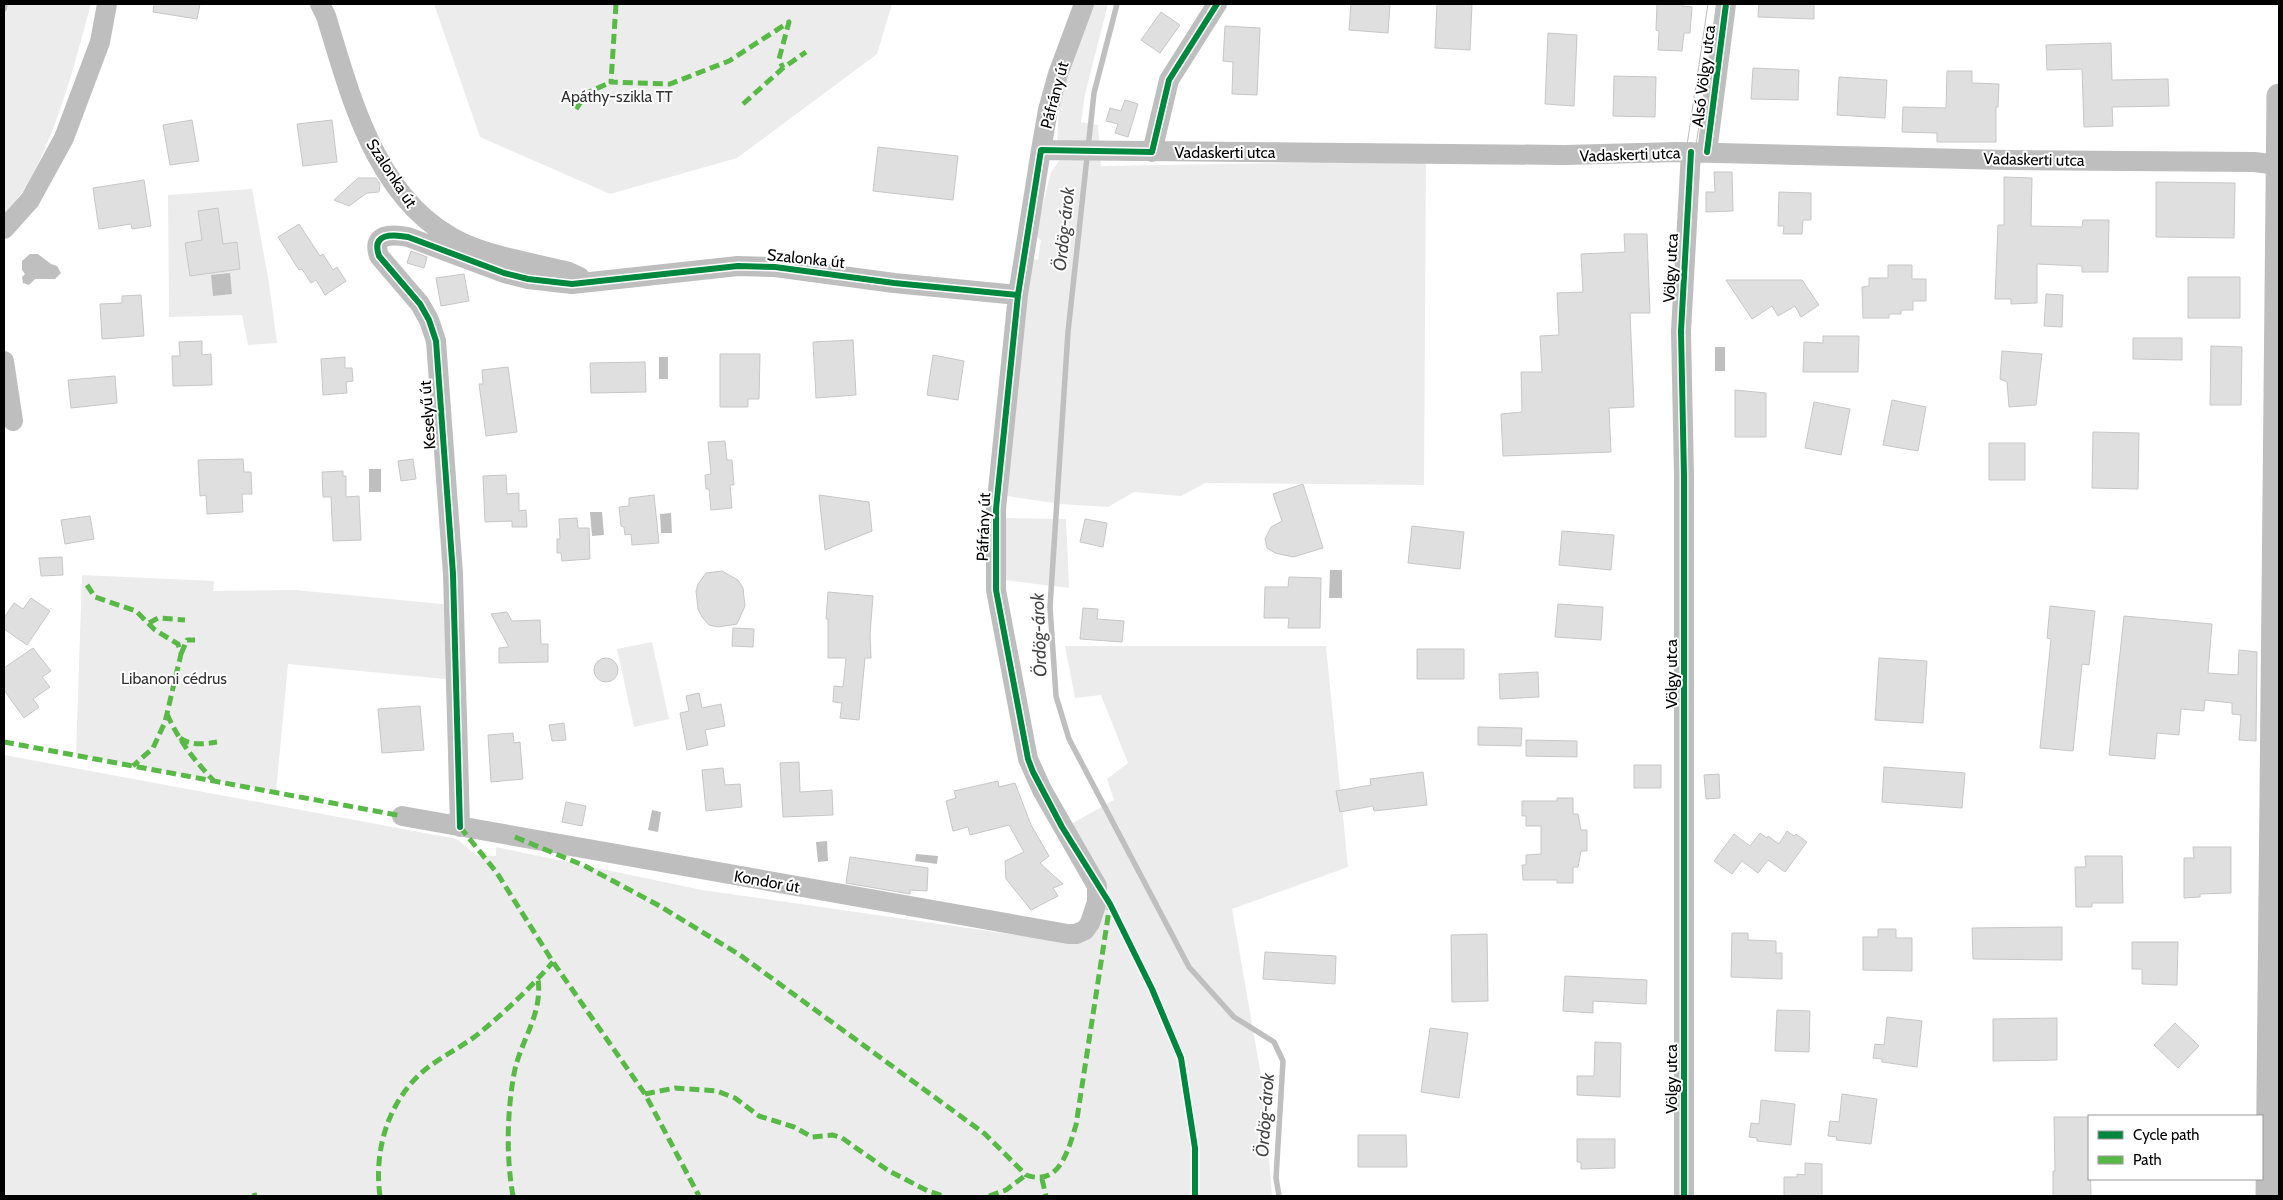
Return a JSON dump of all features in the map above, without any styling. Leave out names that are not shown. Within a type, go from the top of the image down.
[{"type":"main road","points":[[2268,1196],[2279,96]]},
{"type":"street","points":[[4,229],[30,200],[64,138],[100,42],[107,4]]},
{"type":"street","name":"Szalonka út","points":[[320,4],[326,16],[356,115],[380,160],[406,200],[430,223],[461,242],[489,253],[569,272],[590,283],[738,266],[775,267],[1018,295]]},
{"type":"street","name":"Páfrány út","points":[[1084,4],[1058,74],[1048,110],[1051,150],[1018,295],[996,509],[996,590],[1023,735],[1033,772],[1062,827],[1097,886]]},
{"type":"street","points":[[1152,152],[1169,80],[1216,4]]},
{"type":"street","name":"Alsó Völgy utca","points":[[1699,152],[1726,4]]},
{"type":"street","name":"Vadaskerti utca","points":[[1051,150],[1555,155],[1699,152],[2008,160],[2254,162],[2279,165]]},
{"type":"street","name":"Völgy utca","points":[[1684,1196],[1684,476],[1681,331],[1699,152]]},
{"type":"street","name":"Keselyű út","points":[[460,827],[453,574],[436,341],[429,320],[420,304],[380,256],[377,249],[378,242],[386,236],[401,235],[504,273],[528,279],[572,284],[590,283]]},
{"type":"street","points":[[4,361],[13,421]]},
{"type":"street","name":"Kondor út","points":[[402,816],[1068,934],[1076,934],[1084,930],[1090,923],[1097,902],[1097,886]]},
{"type":"green space","points":[[4,4],[91,4],[68,86],[47,144],[20,195],[4,216]]},
{"type":"green space","name":"Apáthy-szikla TT","points":[[434,4],[892,4],[877,54],[737,158],[610,194],[480,137]]},
{"type":"green space","points":[[1090,4],[1108,4],[1085,94],[1081,122],[1098,125],[1101,166],[1426,161],[1424,485],[1205,483],[1181,496],[1134,492],[1108,507],[1060,504],[1007,496],[1020,339],[1032,259],[1038,260],[1041,240],[1035,236],[1051,172],[1059,161],[1058,119],[1065,81]]},
{"type":"green space","points":[[252,189],[269,283],[277,343],[248,345],[242,315],[169,317],[168,195]]},
{"type":"green space","points":[[1006,518],[1066,519],[1069,588],[1004,580],[1003,552]]},
{"type":"green space","name":"Libanoni cédrus","points":[[82,575],[214,581],[213,591],[295,590],[453,605],[455,680],[288,664],[276,792],[76,755]]},
{"type":"green space","points":[[652,642],[669,719],[634,727],[617,649]]},
{"type":"green space","points":[[1065,646],[1326,646],[1348,867],[1232,909],[1263,1087],[1272,1196],[4,1196],[4,755],[457,839],[477,856],[496,856],[496,847],[702,890],[1059,941],[1098,914],[1071,824],[1114,800],[1107,779],[1128,763],[1101,695],[1075,698]]},
{"type":"shaded area","points":[[30,254],[38,254],[51,264],[57,266],[61,273],[55,279],[35,279],[29,285],[23,283],[22,277],[25,274],[22,270],[22,261]]},
{"type":"shaded area","points":[[230,273],[232,294],[213,296],[211,275]]},
{"type":"shaded area","points":[[1715,347],[1725,347],[1725,371],[1715,371]]},
{"type":"shaded area","points":[[659,357],[668,357],[668,379],[659,379]]},
{"type":"shaded area","points":[[369,469],[381,469],[381,492],[369,492]]},
{"type":"shaded area","points":[[590,512],[602,512],[604,535],[592,536]]},
{"type":"shaded area","points":[[671,513],[672,533],[661,533],[660,514]]},
{"type":"shaded area","points":[[1330,570],[1342,570],[1342,598],[1329,598]]},
{"type":"shaded area","points":[[652,810],[661,812],[658,832],[648,830]]},
{"type":"shaded area","points":[[827,841],[828,861],[818,862],[816,842]]},
{"type":"shaded area","points":[[916,854],[938,856],[937,864],[915,861]]},
{"type":"building","points":[[154,4],[200,4],[197,19],[153,12]]},
{"type":"building","points":[[1351,4],[1390,4],[1388,33],[1349,30]]},
{"type":"building","points":[[1437,4],[1472,4],[1470,50],[1435,48]]},
{"type":"building","points":[[1657,4],[1682,4],[1682,6],[1692,7],[1690,33],[1684,33],[1682,51],[1658,50],[1659,31],[1656,30]]},
{"type":"building","points":[[1759,4],[1814,4],[1814,19],[1758,17]]},
{"type":"building","points":[[1161,12],[1180,25],[1160,53],[1141,40]]},
{"type":"building","points":[[1225,26],[1260,28],[1257,95],[1232,94],[1233,62],[1223,61]]},
{"type":"building","points":[[1548,33],[1577,35],[1574,106],[1545,104]]},
{"type":"building","points":[[2111,43],[2112,80],[2168,79],[2169,106],[2112,107],[2113,126],[2084,127],[2082,69],[2047,70],[2046,45]]},
{"type":"building","points":[[1753,68],[1799,70],[1798,100],[1751,99]]},
{"type":"building","points":[[1947,71],[1972,71],[1972,83],[1999,84],[1998,107],[1996,107],[1996,142],[1937,142],[1937,133],[1902,132],[1903,107],[1946,108]]},
{"type":"building","points":[[1614,76],[1656,77],[1655,117],[1613,116]]},
{"type":"building","points":[[1839,77],[1887,80],[1885,118],[1837,115]]},
{"type":"building","points":[[1125,100],[1138,104],[1128,137],[1115,133],[1118,124],[1106,121],[1110,108],[1121,111]]},
{"type":"building","points":[[192,120],[199,161],[170,165],[163,125]]},
{"type":"building","points":[[332,120],[337,162],[303,166],[297,124]]},
{"type":"building","points":[[878,147],[958,156],[953,200],[873,191]]},
{"type":"building","points":[[1714,172],[1732,172],[1733,211],[1706,212],[1706,192],[1715,192]]},
{"type":"building","points":[[2004,177],[2032,178],[2031,226],[2082,227],[2083,220],[2109,220],[2108,272],[2082,272],[2082,266],[2037,264],[2037,303],[2011,304],[2011,299],[1995,299],[1998,225],[2004,225]]},
{"type":"building","points":[[358,178],[376,178],[380,184],[379,192],[367,193],[349,206],[334,200]]},
{"type":"building","points":[[144,180],[151,226],[132,229],[131,224],[99,229],[93,188]]},
{"type":"building","points":[[2156,182],[2235,183],[2234,238],[2156,237]]},
{"type":"building","points":[[1779,192],[1811,193],[1811,220],[1803,220],[1802,234],[1783,234],[1784,226],[1778,226]]},
{"type":"building","points":[[218,208],[223,244],[237,242],[240,269],[190,276],[185,243],[202,240],[198,211]]},
{"type":"building","points":[[299,224],[320,256],[323,254],[333,270],[337,267],[346,281],[325,295],[316,280],[311,283],[302,269],[299,270],[278,237]]},
{"type":"building","points":[[1624,234],[1647,234],[1650,313],[1630,313],[1634,407],[1609,408],[1611,452],[1503,456],[1501,414],[1522,412],[1521,372],[1542,372],[1540,336],[1559,335],[1557,293],[1583,292],[1581,254],[1625,252]]},
{"type":"building","points":[[411,251],[427,257],[424,268],[407,263]]},
{"type":"building","points":[[1888,265],[1912,265],[1912,279],[1926,279],[1926,301],[1913,301],[1913,310],[1901,310],[1901,314],[1889,314],[1889,318],[1863,318],[1862,287],[1869,286],[1869,278],[1888,278]]},
{"type":"building","points":[[464,274],[469,301],[441,306],[436,278]]},
{"type":"building","points":[[2188,277],[2240,277],[2240,318],[2188,318]]},
{"type":"building","points":[[1726,280],[1802,280],[1819,305],[1801,317],[1795,306],[1778,316],[1772,306],[1752,319]]},
{"type":"building","points":[[2046,294],[2063,295],[2062,327],[2044,326]]},
{"type":"building","points":[[141,295],[144,336],[102,339],[100,304],[122,303],[122,296]]},
{"type":"building","points":[[1823,336],[1859,336],[1858,372],[1803,372],[1804,342],[1823,343]]},
{"type":"building","points":[[2133,338],[2182,338],[2182,360],[2133,359]]},
{"type":"building","points":[[853,340],[856,395],[816,398],[813,342]]},
{"type":"building","points":[[202,341],[202,355],[211,354],[212,385],[173,386],[172,356],[180,356],[179,342]]},
{"type":"building","points":[[2211,346],[2242,347],[2241,405],[2210,405]]},
{"type":"building","points":[[2002,351],[2042,354],[2036,405],[2009,407],[2007,382],[2000,379]]},
{"type":"building","points":[[720,354],[760,354],[759,399],[748,399],[748,407],[720,407]]},
{"type":"building","points":[[933,355],[964,361],[958,400],[927,395]]},
{"type":"building","points":[[345,357],[345,368],[352,368],[353,381],[346,382],[347,393],[323,395],[321,359]]},
{"type":"building","points":[[645,362],[646,392],[591,393],[590,363]]},
{"type":"building","points":[[508,367],[517,432],[486,436],[479,384],[483,384],[482,370]]},
{"type":"building","points":[[115,376],[117,403],[71,408],[68,380]]},
{"type":"building","points":[[1735,390],[1766,393],[1766,437],[1735,437]]},
{"type":"building","points":[[1892,400],[1926,407],[1918,451],[1883,445]]},
{"type":"building","points":[[1814,402],[1850,409],[1841,455],[1805,448]]},
{"type":"building","points":[[2093,432],[2139,433],[2138,489],[2092,488]]},
{"type":"building","points":[[725,441],[727,460],[732,460],[734,485],[730,485],[732,508],[711,510],[709,489],[706,489],[705,475],[711,474],[708,442]]},
{"type":"building","points":[[1989,443],[2025,443],[2025,480],[1989,480]]},
{"type":"building","points":[[243,459],[244,472],[251,472],[252,494],[242,494],[243,512],[207,514],[206,495],[200,496],[198,460]]},
{"type":"building","points":[[413,459],[416,479],[401,481],[398,461]]},
{"type":"building","points":[[343,471],[343,476],[346,476],[346,497],[359,496],[361,540],[333,541],[331,497],[323,497],[322,472]]},
{"type":"building","points":[[506,475],[507,494],[519,493],[519,511],[526,510],[527,527],[512,527],[512,521],[485,522],[483,476]]},
{"type":"building","points":[[1303,484],[1323,548],[1293,557],[1275,553],[1267,548],[1265,539],[1271,527],[1282,521],[1273,494]]},
{"type":"building","points":[[654,495],[659,543],[632,545],[631,534],[625,535],[624,527],[621,526],[619,507],[629,506],[629,498]]},
{"type":"building","points":[[819,495],[869,502],[872,531],[825,550]]},
{"type":"building","points":[[90,516],[94,539],[65,544],[61,520]]},
{"type":"building","points":[[577,518],[578,528],[589,528],[590,559],[562,561],[561,553],[557,553],[557,539],[560,539],[559,519]]},
{"type":"building","points":[[1085,519],[1107,523],[1103,547],[1080,542]]},
{"type":"building","points":[[1412,526],[1464,532],[1460,569],[1408,563]]},
{"type":"building","points":[[1562,531],[1614,535],[1611,570],[1559,565]]},
{"type":"building","points":[[62,557],[63,575],[41,576],[39,558]]},
{"type":"building","points":[[722,571],[738,580],[743,588],[745,606],[737,624],[718,627],[709,625],[702,617],[698,609],[696,591],[698,584],[706,573]]},
{"type":"building","points":[[1289,577],[1321,578],[1320,628],[1288,628],[1289,618],[1264,618],[1265,587],[1288,587]]},
{"type":"building","points":[[828,592],[873,596],[870,634],[871,658],[865,658],[859,720],[840,718],[842,703],[833,702],[834,686],[843,687],[846,658],[828,658],[828,619],[826,619]]},
{"type":"building","points":[[31,598],[50,611],[27,645],[4,629],[4,618],[14,603],[23,609]]},
{"type":"building","points":[[1558,604],[1603,607],[1601,640],[1555,637]]},
{"type":"building","points":[[2050,606],[2095,611],[2089,665],[2082,664],[2073,751],[2040,748],[2051,639],[2047,638]]},
{"type":"building","points":[[1083,608],[1098,609],[1097,619],[1124,621],[1122,642],[1080,639]]},
{"type":"building","points":[[507,612],[512,621],[540,620],[541,644],[548,644],[548,662],[499,663],[499,648],[509,647],[491,614]]},
{"type":"building","points":[[2124,616],[2212,624],[2208,673],[2238,675],[2239,650],[2257,652],[2256,741],[2239,740],[2241,715],[2232,714],[2232,703],[2205,700],[2204,711],[2181,709],[2179,735],[2157,733],[2155,759],[2109,755]]},
{"type":"building","points":[[733,628],[754,629],[753,647],[732,646]]},
{"type":"building","points":[[33,648],[51,671],[42,677],[50,687],[33,699],[39,707],[24,718],[4,690],[4,668]]},
{"type":"building","points":[[1417,649],[1464,649],[1464,679],[1417,679]]},
{"type":"building","points":[[606,658],[615,661],[618,670],[615,679],[606,682],[597,679],[594,670],[597,661]]},
{"type":"building","points":[[1879,658],[1927,661],[1923,723],[1875,720]]},
{"type":"building","points":[[1538,672],[1539,697],[1500,699],[1499,674]]},
{"type":"building","points":[[699,693],[702,708],[721,704],[725,726],[705,730],[708,745],[687,750],[680,713],[689,711],[686,696]]},
{"type":"building","points":[[420,706],[424,750],[382,753],[378,709]]},
{"type":"building","points":[[564,723],[566,740],[552,741],[549,725]]},
{"type":"building","points":[[1478,727],[1522,728],[1521,746],[1478,745]]},
{"type":"building","points":[[513,733],[514,743],[520,742],[523,779],[491,782],[488,735]]},
{"type":"building","points":[[1526,740],[1577,741],[1577,757],[1526,756]]},
{"type":"building","points":[[799,762],[800,792],[832,790],[833,815],[783,817],[780,763]]},
{"type":"building","points":[[1634,765],[1661,765],[1661,788],[1634,788]]},
{"type":"building","points":[[1884,767],[1965,773],[1962,808],[1882,802]]},
{"type":"building","points":[[723,768],[725,785],[740,784],[742,807],[706,811],[702,770]]},
{"type":"building","points":[[1423,772],[1427,805],[1374,811],[1373,806],[1340,812],[1336,791],[1371,785],[1370,779]]},
{"type":"building","points":[[1719,774],[1720,798],[1706,799],[1704,775]]},
{"type":"building","points":[[998,781],[999,787],[1015,783],[1031,825],[1049,856],[1040,863],[1063,884],[1053,888],[1058,896],[1031,910],[1006,879],[1005,861],[1024,852],[1009,825],[970,835],[968,827],[953,831],[946,801],[956,798],[954,791]]},
{"type":"building","points":[[1557,798],[1573,798],[1573,814],[1578,814],[1581,830],[1587,830],[1587,851],[1581,851],[1578,867],[1573,867],[1573,883],[1557,883],[1557,880],[1523,880],[1522,865],[1526,865],[1526,855],[1541,854],[1541,826],[1526,826],[1526,816],[1522,816],[1522,801],[1557,801]]},
{"type":"building","points":[[566,802],[586,806],[582,826],[562,822]]},
{"type":"building","points":[[1787,831],[1794,836],[1796,834],[1807,842],[1785,872],[1768,860],[1758,873],[1742,861],[1732,874],[1714,861],[1734,834],[1750,846],[1760,833],[1779,844]]},
{"type":"building","points":[[2193,847],[2231,847],[2231,893],[2200,894],[2200,897],[2184,898],[2184,858],[2194,858]]},
{"type":"building","points":[[2085,856],[2122,856],[2123,903],[2092,903],[2092,907],[2076,907],[2075,867],[2086,867]]},
{"type":"building","points":[[850,857],[928,868],[927,891],[910,890],[910,894],[846,883]]},
{"type":"building","points":[[2062,927],[2062,960],[1973,959],[1972,928]]},
{"type":"building","points":[[1878,929],[1896,929],[1896,938],[1912,938],[1912,971],[1863,970],[1863,937],[1878,937]]},
{"type":"building","points":[[1732,933],[1748,933],[1748,940],[1776,941],[1776,953],[1782,953],[1782,979],[1731,977]]},
{"type":"building","points":[[1487,934],[1488,1001],[1452,1002],[1451,935]]},
{"type":"building","points":[[2132,942],[2178,942],[2177,985],[2142,984],[2142,969],[2132,969]]},
{"type":"building","points":[[1265,952],[1336,956],[1335,984],[1263,979]]},
{"type":"building","points":[[1565,976],[1647,980],[1646,1004],[1593,1001],[1593,1013],[1563,1011]]},
{"type":"building","points":[[1777,1010],[1810,1011],[1809,1052],[1775,1051]]},
{"type":"building","points":[[1887,1017],[1922,1021],[1917,1067],[1882,1062],[1882,1059],[1873,1058],[1875,1044],[1884,1045]]},
{"type":"building","points":[[2057,1018],[2057,1060],[1993,1061],[1993,1019]]},
{"type":"building","points":[[2175,1023],[2199,1046],[2178,1068],[2154,1045]]},
{"type":"building","points":[[1430,1028],[1468,1033],[1459,1098],[1421,1092]]},
{"type":"building","points":[[1595,1042],[1621,1043],[1620,1097],[1577,1095],[1577,1076],[1594,1076]]},
{"type":"building","points":[[1842,1094],[1877,1099],[1871,1144],[1836,1140],[1837,1137],[1828,1136],[1830,1121],[1839,1122]]},
{"type":"building","points":[[1761,1100],[1795,1104],[1791,1145],[1757,1141],[1757,1138],[1749,1137],[1751,1123],[1759,1124]]},
{"type":"building","points":[[2054,1117],[2088,1117],[2088,1180],[2091,1180],[2091,1196],[2053,1196],[2053,1171],[2055,1171]]},
{"type":"building","points":[[1358,1135],[1406,1135],[1407,1167],[1358,1167]]},
{"type":"building","points":[[1577,1139],[1615,1139],[1615,1168],[1581,1169],[1581,1162],[1577,1162]]},
{"type":"building","points":[[1805,1163],[1822,1164],[1822,1196],[1784,1196],[1784,1177],[1797,1177],[1797,1174],[1805,1175]]},
{"type":"waterway","points":[[4,9],[5,4]]},
{"type":"waterway","name":"Ördög-árok","points":[[1117,4],[1094,93],[1068,332],[1050,607],[1056,696],[1069,739],[1189,967],[1234,1017],[1274,1042],[1283,1061],[1276,1178],[1279,1196]]},
{"type":"tram line","points":[[1676,1196],[1675,301],[1686,152],[1708,4]]},
{"type":"tram line","points":[[1692,1196],[1693,483],[1687,277],[1695,152],[1717,4]]},
{"type":"marked path","points":[[616,4],[611,82],[670,84],[729,61],[789,22],[779,59],[783,68]]},
{"type":"marked path","points":[[743,104],[783,68],[806,52]]},
{"type":"marked path","points":[[576,109],[587,93],[611,82]]},
{"type":"marked path","points":[[87,585],[95,597],[136,611],[155,630],[178,644],[181,654],[165,722],[153,748],[133,766]]},
{"type":"marked path","points":[[149,623],[158,618],[185,620]]},
{"type":"marked path","points":[[181,654],[187,640],[195,640]]},
{"type":"marked path","points":[[167,714],[188,750],[214,781]]},
{"type":"marked path","points":[[180,738],[184,741],[202,744],[217,742]]},
{"type":"marked path","points":[[4,742],[402,816]]},
{"type":"marked path","points":[[460,827],[497,873],[553,962],[645,1094],[699,1196]]},
{"type":"marked path","points":[[515,837],[585,866],[658,905],[740,955],[985,1134],[1026,1175],[1038,1177],[1047,1176],[1061,1164],[1070,1145],[1076,1125],[1110,904]]},
{"type":"marked path","points":[[380,1196],[379,1164],[381,1148],[390,1117],[406,1089],[424,1070],[474,1037],[510,1007],[553,962]]},
{"type":"marked path","points":[[513,1196],[508,1151],[510,1104],[517,1062],[537,1004],[539,992],[538,979]]},
{"type":"marked path","points":[[645,1094],[675,1088],[717,1091],[735,1098],[759,1116],[794,1127],[812,1137],[833,1135],[842,1138],[889,1171],[928,1191],[943,1196]]},
{"type":"marked path","points":[[989,1196],[1006,1190],[1026,1175]]},
{"type":"marked path","points":[[1042,1179],[1046,1196]]},
{"type":"cycle path","points":[[1195,1196],[1195,1148],[1181,1058],[1152,989],[1110,904],[1062,827],[1028,759],[996,590],[996,509],[1018,295],[1041,150],[1152,152],[1169,80],[1217,4]]},
{"type":"cycle path","points":[[1707,152],[1726,4]]},
{"type":"cycle path","points":[[1684,1196],[1684,476],[1681,331],[1691,152]]},
{"type":"cycle path","points":[[460,827],[453,574],[436,341],[429,320],[420,304],[379,256],[377,248],[380,239],[396,235],[408,237],[504,273],[528,279],[572,284],[738,266],[775,267],[894,283],[1018,295]]}]
